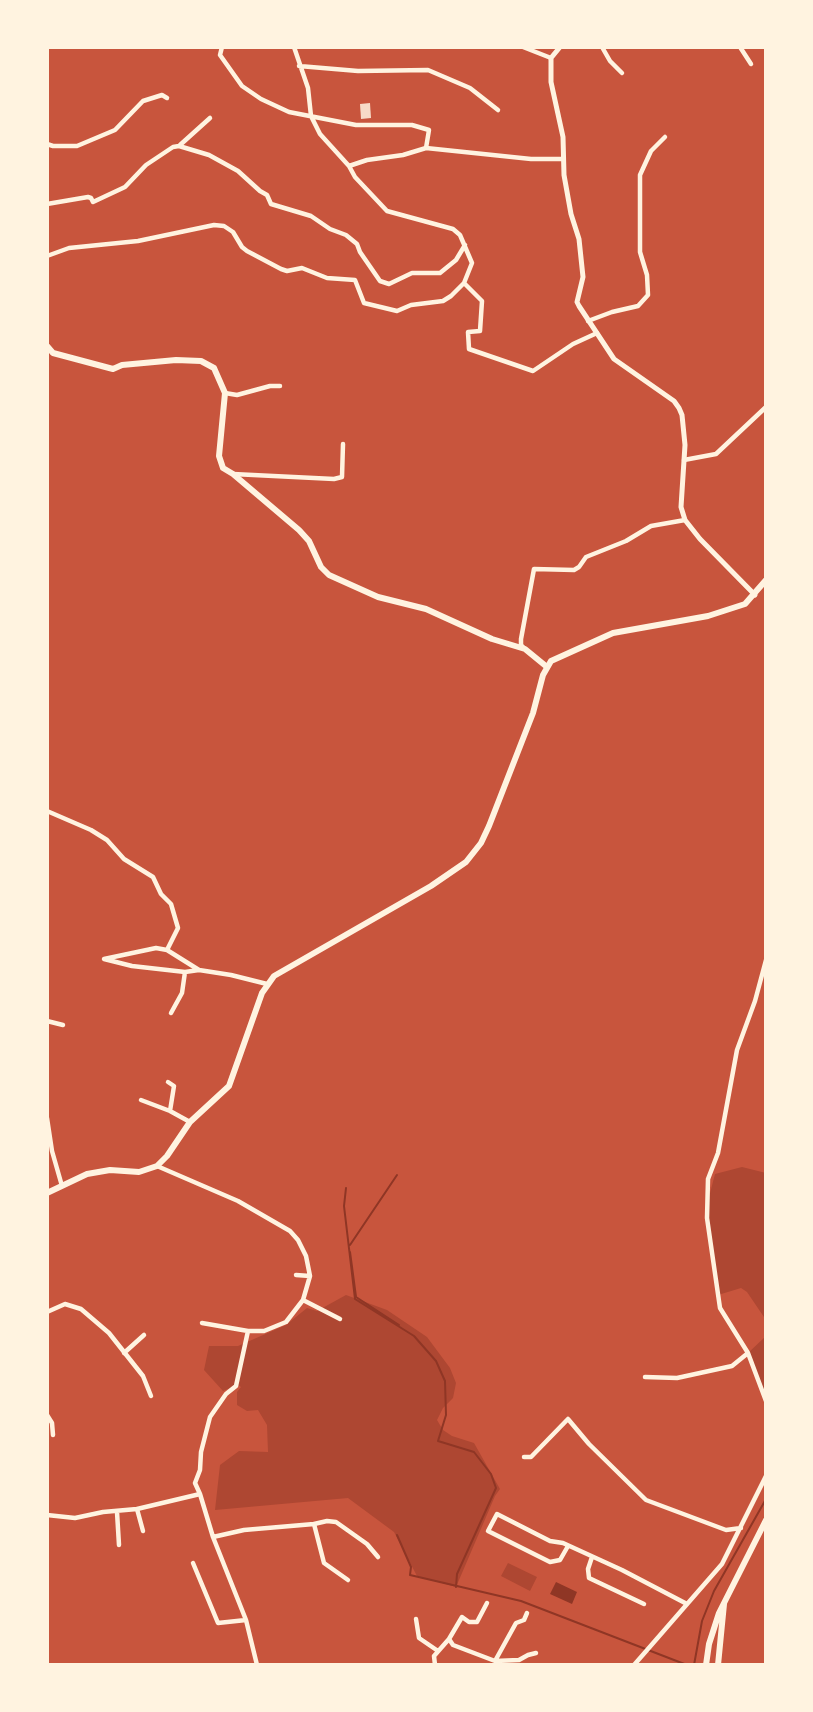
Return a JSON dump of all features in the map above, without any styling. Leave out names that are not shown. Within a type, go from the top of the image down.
[{"type":"main road","points":[[47,346],[53,353],[113,369],[122,365],[176,359],[201,361],[214,368],[225,393],[219,456],[223,468],[299,530],[309,541],[321,567],[329,575],[378,597],[426,609],[492,639],[525,649],[547,667]]},
{"type":"main road","points":[[47,1192],[83,1175],[110,1170],[139,1172],[157,1166],[190,1122],[229,1086],[267,984],[286,967],[442,879],[473,854],[489,826],[551,661],[613,633],[732,610],[745,604],[766,580]]},
{"type":"main road","points":[[706,1665],[714,1625],[766,1520]]},
{"type":"main road","points":[[718,1665],[724,1602]]},
{"type":"street","points":[[222,47],[220,55],[242,86],[289,112],[356,125],[412,125],[429,130],[426,148]]},
{"type":"street","points":[[47,256],[69,248],[138,241],[214,225],[224,226],[233,232],[247,251],[281,270],[302,268],[327,278],[355,280],[364,303],[391,310],[443,300],[464,284],[472,262],[460,234],[453,229],[387,211],[320,134],[311,116],[308,88],[294,47]]},
{"type":"street","points":[[523,47],[551,58]]},
{"type":"street","points":[[560,47],[551,58],[551,82],[563,136],[564,175],[579,239],[583,277],[577,302],[614,359],[674,401],[679,408],[682,415],[684,460],[681,507],[685,520],[755,595]]},
{"type":"street","points":[[603,47],[610,61],[622,73]]},
{"type":"street","points":[[740,47],[751,64]]},
{"type":"street","points":[[299,66],[358,71],[428,70],[470,88],[498,110]]},
{"type":"street","points":[[47,144],[77,146],[115,130],[143,100],[162,95],[167,98]]},
{"type":"street","points":[[179,146],[210,118]]},
{"type":"street","points":[[588,321],[638,306],[648,295],[647,275],[640,251],[640,175],[651,150],[665,137]]},
{"type":"street","points":[[47,204],[88,197],[93,202],[125,187],[146,165],[173,147],[179,146],[209,155],[238,171],[267,195],[271,204],[311,216],[330,229],[346,235],[357,244],[380,282],[389,284],[412,273],[439,273],[456,260],[466,244]]},
{"type":"street","points":[[349,166],[426,148],[531,159],[564,159]]},
{"type":"street","points":[[464,284],[482,301],[480,331],[468,332],[469,349],[533,372],[573,344],[597,333]]},
{"type":"street","points":[[225,393],[237,395],[280,386]]},
{"type":"street","points":[[684,460],[716,454],[766,407]]},
{"type":"street","points":[[233,474],[334,479],[342,477],[343,444]]},
{"type":"street","points":[[525,649],[521,646],[521,639],[534,569],[573,570],[579,567],[586,557],[626,541],[651,526],[685,520]]},
{"type":"street","points":[[47,811],[91,830],[107,840],[124,859],[153,877],[161,894],[171,904],[178,928],[167,950]]},
{"type":"street","points":[[199,970],[167,950],[156,948],[104,959],[132,966],[185,972],[199,970],[267,984]]},
{"type":"street","points":[[766,960],[755,1001],[737,1050],[718,1153],[708,1179],[707,1219],[720,1308],[748,1353],[766,1401]]},
{"type":"street","points":[[171,1013],[182,993],[185,972]]},
{"type":"street","points":[[47,1021],[63,1025]]},
{"type":"street","points":[[168,1082],[174,1086],[170,1111]]},
{"type":"street","points":[[141,1100],[190,1122]]},
{"type":"street","points":[[47,1118],[52,1151],[62,1186]]},
{"type":"street","points":[[157,1166],[238,1201],[290,1231],[306,1256],[310,1276],[303,1300],[286,1322],[264,1331],[202,1323]]},
{"type":"street","points":[[296,1275],[310,1276]]},
{"type":"street","points":[[303,1300],[340,1319]]},
{"type":"street","points":[[47,1312],[65,1304],[81,1309],[109,1333],[143,1376],[150,1396]]},
{"type":"street","points":[[248,1331],[236,1386],[226,1394],[210,1417],[195,1483],[246,1620],[257,1665]]},
{"type":"street","points":[[124,1353],[144,1335]]},
{"type":"street","points":[[645,1377],[677,1378],[732,1366],[748,1353]]},
{"type":"street","points":[[47,1415],[52,1423],[53,1435]]},
{"type":"street","points":[[524,1457],[531,1457],[568,1419],[589,1444],[646,1500],[726,1530],[741,1528]]},
{"type":"street","points":[[634,1665],[722,1564],[766,1476]]},
{"type":"street","points":[[47,1515],[75,1518],[137,1509],[200,1494]]},
{"type":"street","points":[[137,1509],[143,1531]]},
{"type":"street","points":[[117,1512],[119,1545]]},
{"type":"street","points":[[568,1546],[559,1560],[550,1562],[488,1531],[497,1514],[550,1541],[568,1546],[592,1557],[687,1604]]},
{"type":"street","points":[[213,1537],[274,1525],[336,1522],[367,1544],[378,1557]]},
{"type":"street","points":[[314,1524],[324,1563],[348,1580]]},
{"type":"street","points":[[592,1557],[588,1569],[589,1578],[644,1604]]},
{"type":"street","points":[[193,1563],[218,1623],[246,1620]]},
{"type":"street","points":[[435,1665],[434,1656],[449,1639],[461,1617],[469,1622],[477,1622],[487,1603]]},
{"type":"street","points":[[495,1661],[516,1623],[524,1620],[527,1614]]},
{"type":"street","points":[[416,1619],[419,1639],[438,1651]]},
{"type":"street","points":[[449,1639],[453,1645],[495,1661],[519,1660],[536,1654]]},
{"type":"shaded area","points":[[742,1167],[766,1173],[766,1320],[747,1292],[741,1288],[718,1295],[707,1218],[708,1201],[715,1174]]},
{"type":"shaded area","points":[[346,1295],[387,1310],[427,1337],[450,1368],[456,1383],[453,1398],[443,1408],[437,1420],[443,1430],[452,1436],[474,1443],[500,1489],[456,1587],[417,1576],[394,1532],[348,1498],[215,1510],[220,1465],[239,1451],[268,1452],[267,1425],[258,1410],[247,1411],[237,1405],[237,1392],[241,1387],[238,1385],[223,1391],[204,1370],[209,1346],[238,1346],[286,1325],[307,1308],[317,1311]]},
{"type":"shaded area","points":[[766,1336],[766,1386],[762,1391],[748,1353]]},
{"type":"shaded area","points":[[508,1563],[537,1577],[530,1591],[501,1576]]},
{"type":"shaded area","points":[[556,1582],[577,1592],[572,1604],[550,1594]]},
{"type":"building","points":[[370,103],[371,118],[361,119],[360,104]]},
{"type":"waterway","points":[[350,1245],[397,1175]]},
{"type":"waterway","points":[[346,1188],[344,1206],[355,1299],[414,1336],[436,1361],[445,1381],[446,1415],[438,1441],[474,1452],[491,1474],[496,1488],[457,1574],[456,1587]]},
{"type":"waterway","points":[[350,1252],[356,1297],[399,1325]]},
{"type":"waterway","points":[[694,1665],[702,1621],[714,1591],[766,1499]]},
{"type":"waterway","points":[[397,1535],[411,1567],[410,1575],[521,1601],[687,1665]]}]
